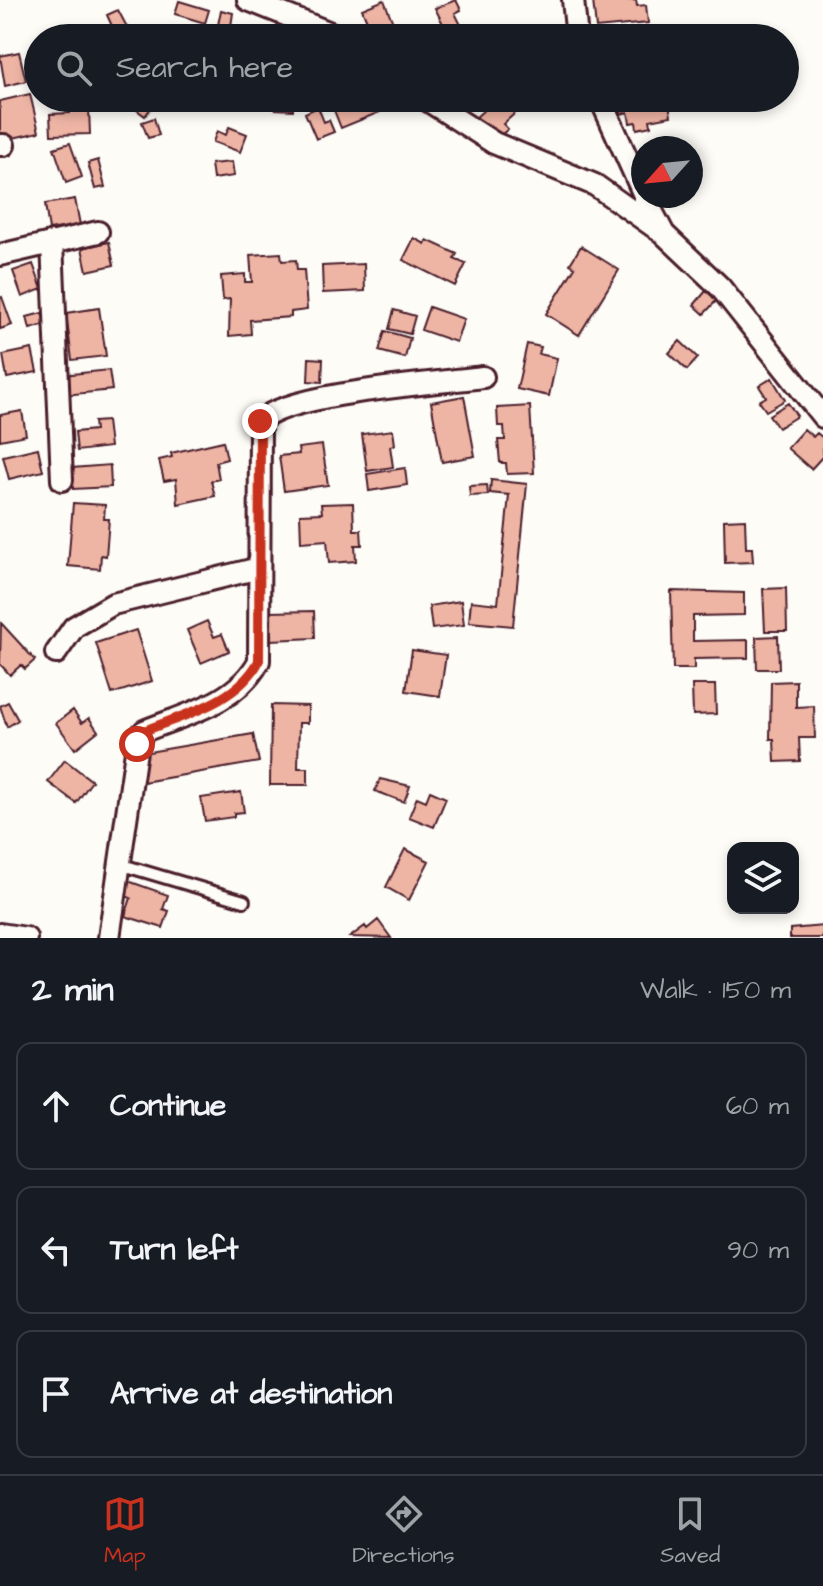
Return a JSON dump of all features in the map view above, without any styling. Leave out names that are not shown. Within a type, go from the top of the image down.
[{"type":"street","points":[[248,0],[308,24]]},
{"type":"street","points":[[573,0],[576,24]]},
{"type":"street","points":[[446,112],[494,143],[595,185],[664,234],[720,287],[823,417]]},
{"type":"street","points":[[606,112],[631,166]]},
{"type":"street","points":[[651,208],[664,234]]},
{"type":"street","points":[[0,255],[98,232]]},
{"type":"street","points":[[52,242],[62,480]]},
{"type":"street","points":[[109,938],[132,761],[144,731],[231,694],[249,681],[259,661],[257,429],[268,413],[275,409],[378,390],[483,377]]},
{"type":"street","points":[[56,653],[74,627],[113,604],[259,568]]},
{"type":"street","points":[[0,934],[26,938]]},
{"type":"lane","points":[[117,864],[244,901]]},
{"type":"building","points":[[384,0],[393,24],[368,24],[362,9]]},
{"type":"building","points":[[456,0],[461,10],[455,13],[460,24],[443,24],[435,8]]},
{"type":"building","points":[[636,0],[637,6],[646,5],[648,23],[596,24],[593,1]]},
{"type":"building","points":[[179,1],[209,10],[205,23],[175,14]]},
{"type":"building","points":[[118,10],[125,24],[111,24],[107,15]]},
{"type":"building","points":[[221,10],[233,13],[231,24],[218,24]]},
{"type":"building","points":[[19,52],[24,81],[5,86],[0,56]]},
{"type":"building","points":[[24,95],[24,112],[34,112],[39,132],[0,141],[0,101]]},
{"type":"building","points":[[89,112],[90,134],[51,135],[50,114]]},
{"type":"building","points":[[320,112],[324,122],[329,120],[334,132],[316,139],[305,113]]},
{"type":"building","points":[[335,112],[380,112],[341,128]]},
{"type":"building","points":[[482,112],[516,112],[503,124],[508,129],[494,141],[474,119]]},
{"type":"building","points":[[628,112],[670,112],[671,116],[650,120],[651,126],[637,129],[636,122],[630,123]]},
{"type":"building","points":[[154,118],[159,135],[148,138],[142,122]]},
{"type":"building","points":[[229,127],[247,134],[240,152],[213,142],[217,131],[226,135]]},
{"type":"building","points":[[70,143],[82,177],[66,183],[54,148]]},
{"type":"building","points":[[98,160],[105,187],[95,189],[88,163]]},
{"type":"building","points":[[232,162],[234,176],[213,179],[211,164]]},
{"type":"building","points":[[75,199],[80,225],[49,230],[45,204]]},
{"type":"building","points":[[414,238],[425,244],[427,240],[457,254],[454,259],[466,264],[455,286],[403,260]]},
{"type":"building","points":[[109,242],[114,265],[87,271],[82,248]]},
{"type":"building","points":[[581,246],[619,270],[579,335],[546,314],[575,267],[570,264]]},
{"type":"building","points":[[281,253],[282,261],[296,260],[297,270],[304,270],[307,310],[291,312],[291,317],[250,320],[251,334],[229,336],[230,299],[223,300],[221,276],[245,274],[245,282],[252,282],[250,255]]},
{"type":"building","points":[[33,264],[42,289],[22,297],[13,271]]},
{"type":"building","points":[[364,264],[365,291],[323,293],[322,266]]},
{"type":"building","points":[[706,291],[717,300],[704,314],[694,305]]},
{"type":"building","points":[[0,298],[12,325],[0,329]]},
{"type":"building","points":[[429,307],[464,319],[456,342],[421,330]]},
{"type":"building","points":[[99,308],[106,356],[72,360],[66,313]]},
{"type":"building","points":[[394,310],[415,316],[410,334],[389,329]]},
{"type":"building","points":[[42,313],[45,325],[30,329],[27,317]]},
{"type":"building","points":[[385,331],[410,338],[405,358],[379,351]]},
{"type":"building","points":[[680,341],[698,358],[687,370],[669,353]]},
{"type":"building","points":[[527,344],[541,347],[539,354],[557,358],[549,396],[517,389]]},
{"type":"building","points":[[32,349],[37,372],[7,378],[3,355]]},
{"type":"building","points":[[309,358],[323,359],[322,382],[308,381]]},
{"type":"building","points":[[109,370],[112,390],[65,395],[63,375]]},
{"type":"building","points":[[772,378],[785,400],[766,411],[759,401],[766,397],[759,386]]},
{"type":"building","points":[[464,396],[475,456],[442,462],[431,402]]},
{"type":"building","points":[[788,403],[797,416],[778,428],[769,415]]},
{"type":"building","points":[[530,406],[534,473],[507,474],[506,463],[500,463],[498,440],[505,440],[504,426],[498,426],[497,408]]},
{"type":"building","points":[[22,411],[26,435],[0,440],[0,415]]},
{"type":"building","points":[[107,421],[110,447],[77,451],[75,432],[95,430],[94,422]]},
{"type":"building","points":[[804,429],[813,437],[817,433],[823,438],[823,456],[811,469],[787,448]]},
{"type":"building","points":[[393,430],[395,445],[390,446],[393,467],[367,471],[362,434]]},
{"type":"building","points":[[223,441],[227,459],[216,462],[219,479],[211,481],[215,496],[178,504],[176,479],[164,481],[159,460],[172,457],[171,453]]},
{"type":"building","points":[[322,445],[328,485],[284,491],[279,456],[299,454],[298,448]]},
{"type":"building","points":[[38,448],[43,471],[9,479],[3,456]]},
{"type":"building","points":[[110,465],[111,487],[73,489],[72,468]]},
{"type":"building","points":[[405,468],[407,485],[369,491],[367,474]]},
{"type":"building","points":[[491,480],[527,484],[513,626],[469,622],[471,601],[498,604],[509,495],[490,493]]},
{"type":"building","points":[[487,485],[488,495],[470,496],[469,486]]},
{"type":"building","points":[[73,503],[105,505],[104,519],[109,519],[106,556],[101,555],[100,569],[68,566]]},
{"type":"building","points":[[353,503],[354,530],[361,530],[362,545],[355,545],[356,561],[329,563],[327,540],[301,542],[300,514],[322,513],[321,504]]},
{"type":"building","points":[[745,519],[746,548],[752,548],[753,562],[725,563],[724,520]]},
{"type":"building","points":[[786,588],[787,631],[765,631],[763,589]]},
{"type":"building","points":[[671,591],[744,593],[744,615],[693,616],[693,641],[748,640],[748,658],[694,659],[694,669],[673,669]]},
{"type":"building","points":[[461,601],[464,625],[432,629],[429,606]]},
{"type":"building","points":[[314,611],[315,638],[271,640],[270,612]]},
{"type":"building","points":[[207,621],[214,637],[222,634],[229,651],[201,663],[187,630]]},
{"type":"building","points":[[1,623],[35,660],[25,669],[21,665],[10,675],[0,664]]},
{"type":"building","points":[[136,630],[152,681],[112,694],[96,643]]},
{"type":"building","points":[[778,636],[779,669],[757,669],[756,637]]},
{"type":"building","points":[[412,650],[446,655],[440,696],[406,691]]},
{"type":"building","points":[[796,681],[796,707],[814,706],[815,738],[799,738],[800,761],[775,762],[774,739],[770,739],[771,682]]},
{"type":"building","points":[[692,685],[715,685],[716,714],[693,715]]},
{"type":"building","points":[[8,702],[18,720],[7,727],[0,706]]},
{"type":"building","points":[[271,705],[308,706],[308,723],[299,723],[298,768],[308,768],[308,785],[270,785]]},
{"type":"building","points":[[73,710],[82,723],[89,718],[98,731],[75,749],[56,723]]},
{"type":"building","points":[[253,734],[259,762],[143,782],[137,754]]},
{"type":"building","points":[[65,760],[92,781],[76,803],[48,782]]},
{"type":"building","points":[[380,779],[410,786],[404,802],[375,791]]},
{"type":"building","points":[[430,791],[446,798],[434,827],[409,817],[417,797],[426,801]]},
{"type":"building","points":[[241,792],[244,812],[234,813],[234,817],[205,821],[201,798]]},
{"type":"building","points":[[405,849],[429,861],[409,900],[386,887]]},
{"type":"building","points":[[128,881],[168,895],[163,909],[169,911],[163,928],[125,916],[131,898],[123,895]]},
{"type":"building","points":[[378,920],[391,938],[350,937],[365,926],[367,929]]},
{"type":"building","points":[[823,926],[823,938],[790,938],[790,929]]},
{"type":"route","points":[[137,744],[144,731],[231,694],[249,681],[259,661],[262,629],[257,429],[260,421]]}]
